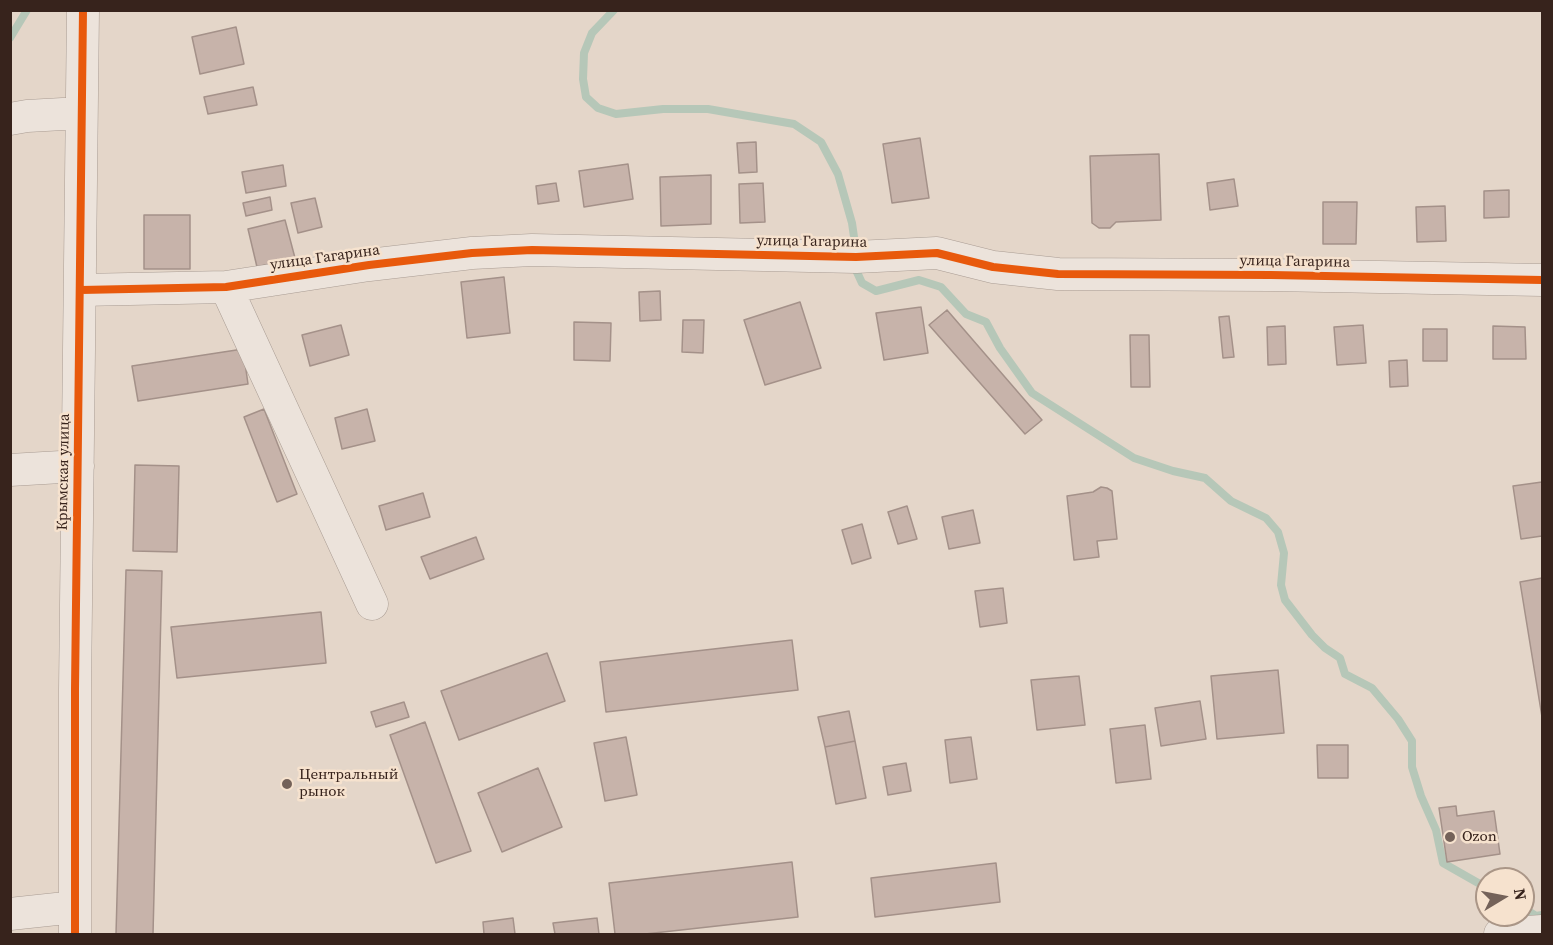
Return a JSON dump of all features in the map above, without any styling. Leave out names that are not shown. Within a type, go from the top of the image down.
[{"type":"street","name":"Крымская улица","points":[[75,921],[83,10]]},
{"type":"street","points":[[10,119],[81,113]]},
{"type":"street","name":"улица Гагарина","points":[[81,290],[226,286],[369,265],[472,253],[531,250],[856,257],[937,253],[993,267],[1058,274],[1542,280]]},
{"type":"street","points":[[226,286],[372,604]]},
{"type":"street","points":[[10,470],[78,466]]},
{"type":"street","points":[[10,914],[75,921]]},
{"type":"street","points":[[1500,934],[1542,931]]},
{"type":"building","points":[[236,27],[244,64],[200,74],[192,37]]},
{"type":"building","points":[[253,87],[257,105],[208,114],[204,97]]},
{"type":"building","points":[[920,138],[929,198],[892,203],[883,144]]},
{"type":"building","points":[[756,142],[757,172],[739,173],[737,143]]},
{"type":"building","points":[[1159,154],[1161,220],[1116,222],[1110,228],[1099,228],[1092,223],[1090,156]]},
{"type":"building","points":[[628,164],[633,199],[584,207],[579,171]]},
{"type":"building","points":[[283,165],[286,186],[246,193],[242,172]]},
{"type":"building","points":[[711,175],[711,224],[661,226],[660,177]]},
{"type":"building","points":[[1234,179],[1238,206],[1210,210],[1207,183]]},
{"type":"building","points":[[556,183],[559,201],[538,204],[536,186]]},
{"type":"building","points":[[763,183],[765,222],[740,223],[739,184]]},
{"type":"building","points":[[1509,190],[1509,217],[1484,218],[1484,191]]},
{"type":"building","points":[[270,197],[272,210],[246,216],[243,203]]},
{"type":"building","points":[[315,198],[322,227],[298,233],[291,203]]},
{"type":"building","points":[[1323,202],[1357,202],[1356,244],[1323,244]]},
{"type":"building","points":[[1445,206],[1446,241],[1417,242],[1416,207]]},
{"type":"building","points":[[144,215],[190,215],[190,269],[144,269]]},
{"type":"building","points":[[285,220],[295,258],[257,267],[248,229]]},
{"type":"building","points":[[504,277],[510,333],[467,338],[461,282]]},
{"type":"building","points":[[660,291],[661,320],[640,321],[639,292]]},
{"type":"building","points":[[800,302],[821,368],[765,385],[744,320]]},
{"type":"building","points":[[921,307],[928,353],[884,360],[876,313]]},
{"type":"building","points":[[947,310],[1042,420],[1025,434],[929,325]]},
{"type":"building","points":[[1229,316],[1234,357],[1223,358],[1219,317]]},
{"type":"building","points":[[683,320],[704,320],[703,353],[682,352]]},
{"type":"building","points":[[574,322],[611,323],[610,361],[574,360]]},
{"type":"building","points":[[341,325],[349,355],[310,366],[302,335]]},
{"type":"building","points":[[1363,325],[1366,363],[1337,365],[1334,327]]},
{"type":"building","points":[[1285,326],[1286,364],[1268,365],[1267,327]]},
{"type":"building","points":[[1493,326],[1525,327],[1526,359],[1493,359]]},
{"type":"building","points":[[1423,329],[1447,329],[1447,361],[1423,361]]},
{"type":"building","points":[[1130,335],[1149,335],[1150,387],[1131,387]]},
{"type":"building","points":[[243,349],[248,384],[138,401],[132,366]]},
{"type":"building","points":[[1407,360],[1408,386],[1390,387],[1389,361]]},
{"type":"building","points":[[264,409],[297,494],[277,502],[244,417]]},
{"type":"building","points":[[367,409],[375,441],[342,449],[335,418]]},
{"type":"building","points":[[135,465],[179,466],[177,552],[133,551]]},
{"type":"building","points":[[1542,482],[1542,536],[1521,539],[1513,486]]},
{"type":"building","points":[[1101,487],[1112,491],[1117,539],[1097,541],[1099,557],[1074,560],[1067,496],[1093,492]]},
{"type":"building","points":[[423,493],[430,517],[386,530],[379,506]]},
{"type":"building","points":[[907,506],[917,539],[898,544],[888,512]]},
{"type":"building","points":[[973,510],[980,543],[949,549],[942,517]]},
{"type":"building","points":[[862,524],[871,558],[852,564],[842,530]]},
{"type":"building","points":[[476,537],[484,559],[430,579],[421,557]]},
{"type":"building","points":[[126,570],[162,571],[153,934],[116,934]]},
{"type":"building","points":[[1542,578],[1542,717],[1520,582]]},
{"type":"building","points":[[1003,588],[1007,623],[980,627],[975,591]]},
{"type":"building","points":[[321,612],[326,663],[177,678],[171,627]]},
{"type":"building","points":[[792,640],[798,690],[606,712],[600,662]]},
{"type":"building","points":[[547,653],[565,701],[459,740],[441,691]]},
{"type":"building","points":[[1278,670],[1284,733],[1217,739],[1211,676]]},
{"type":"building","points":[[1079,676],[1085,725],[1037,730],[1031,680]]},
{"type":"building","points":[[1200,701],[1206,739],[1161,746],[1155,708]]},
{"type":"building","points":[[404,702],[409,717],[376,727],[371,712]]},
{"type":"building","points":[[849,711],[855,741],[825,747],[818,717]]},
{"type":"building","points":[[425,722],[471,851],[436,863],[390,735]]},
{"type":"building","points":[[1145,725],[1151,779],[1116,783],[1110,729]]},
{"type":"building","points":[[626,737],[637,795],[605,801],[594,743]]},
{"type":"building","points":[[971,737],[977,779],[950,783],[945,740]]},
{"type":"building","points":[[855,741],[866,798],[836,804],[825,747]]},
{"type":"building","points":[[1317,745],[1348,745],[1348,778],[1318,778]]},
{"type":"building","points":[[906,763],[911,791],[888,795],[883,767]]},
{"type":"building","points":[[538,768],[562,827],[502,852],[478,793]]},
{"type":"building","points":[[1456,806],[1457,816],[1494,811],[1500,854],[1447,862],[1439,808]]},
{"type":"building","points":[[792,862],[798,917],[645,934],[615,934],[609,883]]},
{"type":"building","points":[[996,863],[1000,902],[875,917],[871,878]]},
{"type":"building","points":[[513,918],[515,934],[484,934],[483,922]]},
{"type":"building","points":[[597,918],[599,934],[555,934],[553,923]]},
{"type":"waterway","points":[[10,38],[27,10]]},
{"type":"waterway","points":[[614,10],[592,33],[584,53],[583,79],[586,97],[598,108],[616,114],[663,109],[708,109],[794,124],[821,142],[838,174],[852,223],[856,270],[862,283],[876,291],[919,280],[941,287],[966,314],[986,322],[1000,348],[1032,393],[1134,458],[1173,471],[1205,478],[1231,501],[1266,518],[1278,532],[1284,553],[1281,585],[1285,600],[1312,635],[1340,658],[1345,674],[1372,688],[1398,719],[1412,741],[1412,767],[1421,796],[1436,830],[1443,863],[1475,881]]},
{"type":"waterway","points":[[1535,915],[1542,915]]},
{"type":"cycle path","points":[[75,934],[75,689],[83,10]]},
{"type":"cycle path","points":[[81,290],[226,287],[369,265],[472,253],[532,250],[856,257],[937,253],[993,267],[1058,274],[1542,280]]},
{"type":"place","name":"Центральный рынок","points":[[287,784]]},
{"type":"place","name":"Ozon","points":[[1450,837]]}]
